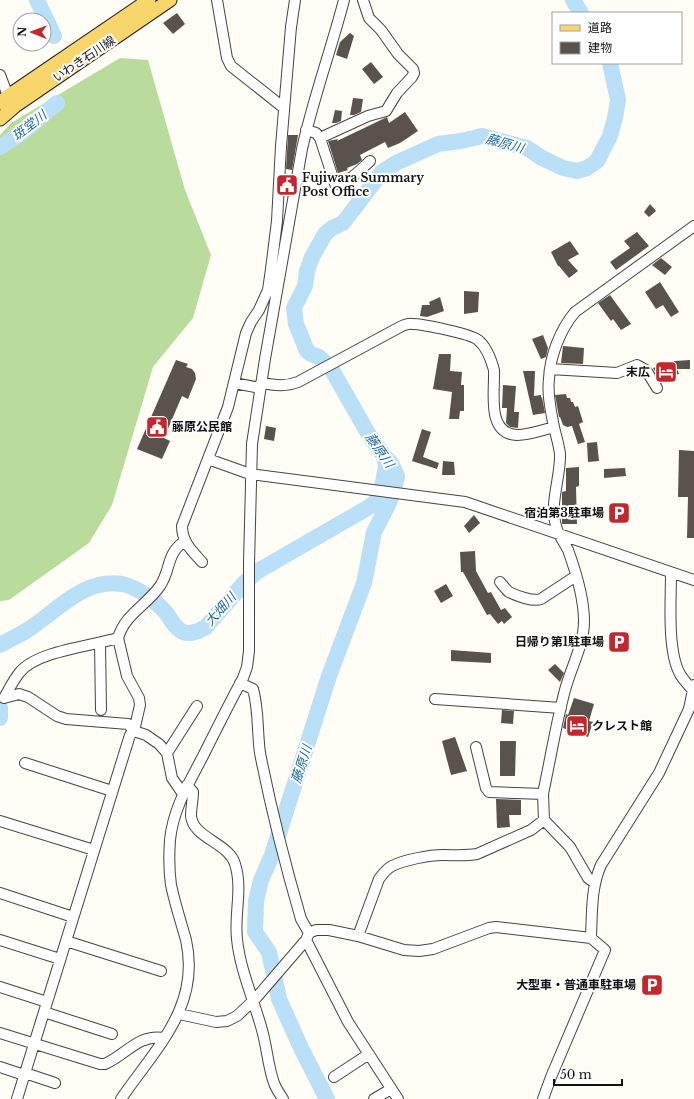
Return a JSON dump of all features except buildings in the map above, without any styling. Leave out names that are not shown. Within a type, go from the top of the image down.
[{"type":"main road","name":"いわき石川線","points":[[0,119],[8,102],[149,0]]},
{"type":"main road","name":"いわき石川線","points":[[8,102],[170,0]]},
{"type":"street","points":[[217,0],[227,58],[231,66],[284,108]]},
{"type":"street","points":[[202,562],[188,547],[182,533],[182,526],[228,407],[246,333],[268,290],[272,269],[277,221],[291,27],[296,0]]},
{"type":"street","points":[[121,1099],[179,1014],[186,993],[189,978],[189,962],[186,941],[171,883],[170,839],[174,818],[185,790],[247,667],[249,652],[250,474],[252,444],[306,130],[336,32],[344,0]]},
{"type":"street","points":[[320,138],[368,116],[386,111],[397,93],[414,73],[413,69],[398,54],[381,30],[369,18],[363,0]]},
{"type":"street","points":[[0,75],[8,102]]},
{"type":"street","points":[[306,130],[316,133],[320,138],[335,184],[344,183],[370,161]]},
{"type":"street","points":[[595,883],[588,878],[570,847],[544,820],[543,794],[561,708],[565,689],[581,644],[584,629],[584,610],[576,576],[567,550],[555,525],[554,511],[560,453],[549,398],[550,369],[561,332],[574,312],[694,226]]},
{"type":"street","points":[[234,383],[261,386],[290,385],[317,373],[400,327],[411,323],[469,335],[480,341],[488,353],[494,370],[494,413],[499,426],[504,431],[518,435],[554,427]]},
{"type":"street","points":[[550,369],[617,372],[637,365],[646,370],[657,388]]},
{"type":"street","points":[[208,459],[250,474],[465,502],[694,580]]},
{"type":"street","points":[[17,1099],[112,791],[130,735],[134,731],[140,705],[139,698],[127,676],[118,638],[120,631],[125,622],[137,608],[160,586],[174,550],[185,541]]},
{"type":"street","points":[[591,938],[595,883],[601,865],[659,773],[689,708],[693,688],[680,674],[674,659],[672,643],[671,573]]},
{"type":"street","points":[[500,582],[509,592],[537,601],[576,576]]},
{"type":"street","points":[[2,700],[20,671],[38,660],[59,651],[100,644],[118,638]]},
{"type":"street","points":[[100,644],[101,710]]},
{"type":"street","points":[[240,683],[253,689],[256,700],[260,751],[272,813],[284,860],[307,937],[348,1022],[398,1099]]},
{"type":"street","points":[[2,700],[19,694],[28,697],[57,716],[81,720],[128,724],[134,731],[146,735],[159,744],[167,753],[172,778],[185,790],[193,792],[191,816],[193,823],[199,830],[227,852],[236,865],[240,895],[236,926],[237,940],[262,1030],[274,1083],[284,1099]]},
{"type":"street","points":[[435,699],[561,708]]},
{"type":"street","points":[[167,753],[197,706]]},
{"type":"street","points":[[476,747],[486,788],[489,792],[543,794]]},
{"type":"street","points":[[25,763],[112,791]]},
{"type":"street","points":[[0,820],[94,850]]},
{"type":"street","points":[[358,936],[379,879],[391,866],[433,856],[468,856],[477,854],[531,830],[544,820]]},
{"type":"street","points":[[0,893],[73,917]]},
{"type":"street","points":[[179,1014],[216,1022],[227,1021],[237,1016],[254,1000],[307,937],[316,930],[329,930],[358,936],[404,950],[419,951],[433,949],[489,928],[496,927],[591,938],[605,950],[542,1099]]},
{"type":"street","points":[[0,940],[60,959]]},
{"type":"street","points":[[66,941],[161,971]]},
{"type":"street","points":[[0,987],[47,1002]]},
{"type":"street","points":[[44,1012],[112,1034]]},
{"type":"street","points":[[0,1032],[100,1064],[105,1064],[144,1039],[155,1037],[164,1038]]},
{"type":"street","points":[[334,1077],[369,1054]]},
{"type":"street","points":[[0,1068],[24,1075],[31,1075],[55,1084]]},
{"type":"street","points":[[374,1099],[391,1088]]},
{"type":"green space","points":[[120,58],[148,60],[185,190],[211,255],[193,318],[153,367],[112,505],[89,543],[9,600],[0,601],[0,135],[11,123]]},
{"type":"waterway","name":"斑堂川","points":[[37,0],[54,36]]},
{"type":"waterway","name":"藤原川","points":[[573,0],[580,12]]},
{"type":"waterway","name":"藤原川","points":[[327,1099],[301,1048],[279,999],[269,952],[255,932],[256,901],[261,880],[272,855],[329,676],[364,583],[374,532],[389,503],[397,476],[391,463],[369,435],[332,370],[319,357],[307,351],[296,324],[294,308],[305,286],[307,271],[312,257],[325,234],[332,228],[343,223],[382,172],[396,163],[438,144],[482,136],[527,148],[542,158],[563,168],[577,171],[587,168],[597,161],[610,136],[618,100],[610,64]]},
{"type":"waterway","name":"斑堂川","points":[[0,147],[20,134],[57,103]]},
{"type":"waterway","name":"大畑川","points":[[0,645],[29,629],[72,597],[96,586],[108,583],[122,584],[141,592],[158,605],[180,631],[192,633],[201,630],[206,627],[245,582],[258,571],[369,507],[383,496],[382,488],[386,466],[384,456]]},
{"type":"waterway","name":"大畑川","points":[[0,708],[0,718]]},
{"type":"place","name":"Fujiwara Summary Post Office","points":[[287,185]]},
{"type":"place","name":"末広","points":[[666,372]]},
{"type":"place","name":"藤原公民館","points":[[157,427]]},
{"type":"place","name":"宿泊第3駐車場","points":[[619,513]]},
{"type":"place","name":"日帰り第1駐車場","points":[[619,642]]},
{"type":"place","name":"クレスト館","points":[[577,726]]},
{"type":"place","name":"大型車・普通車駐車場","points":[[652,985]]}]
